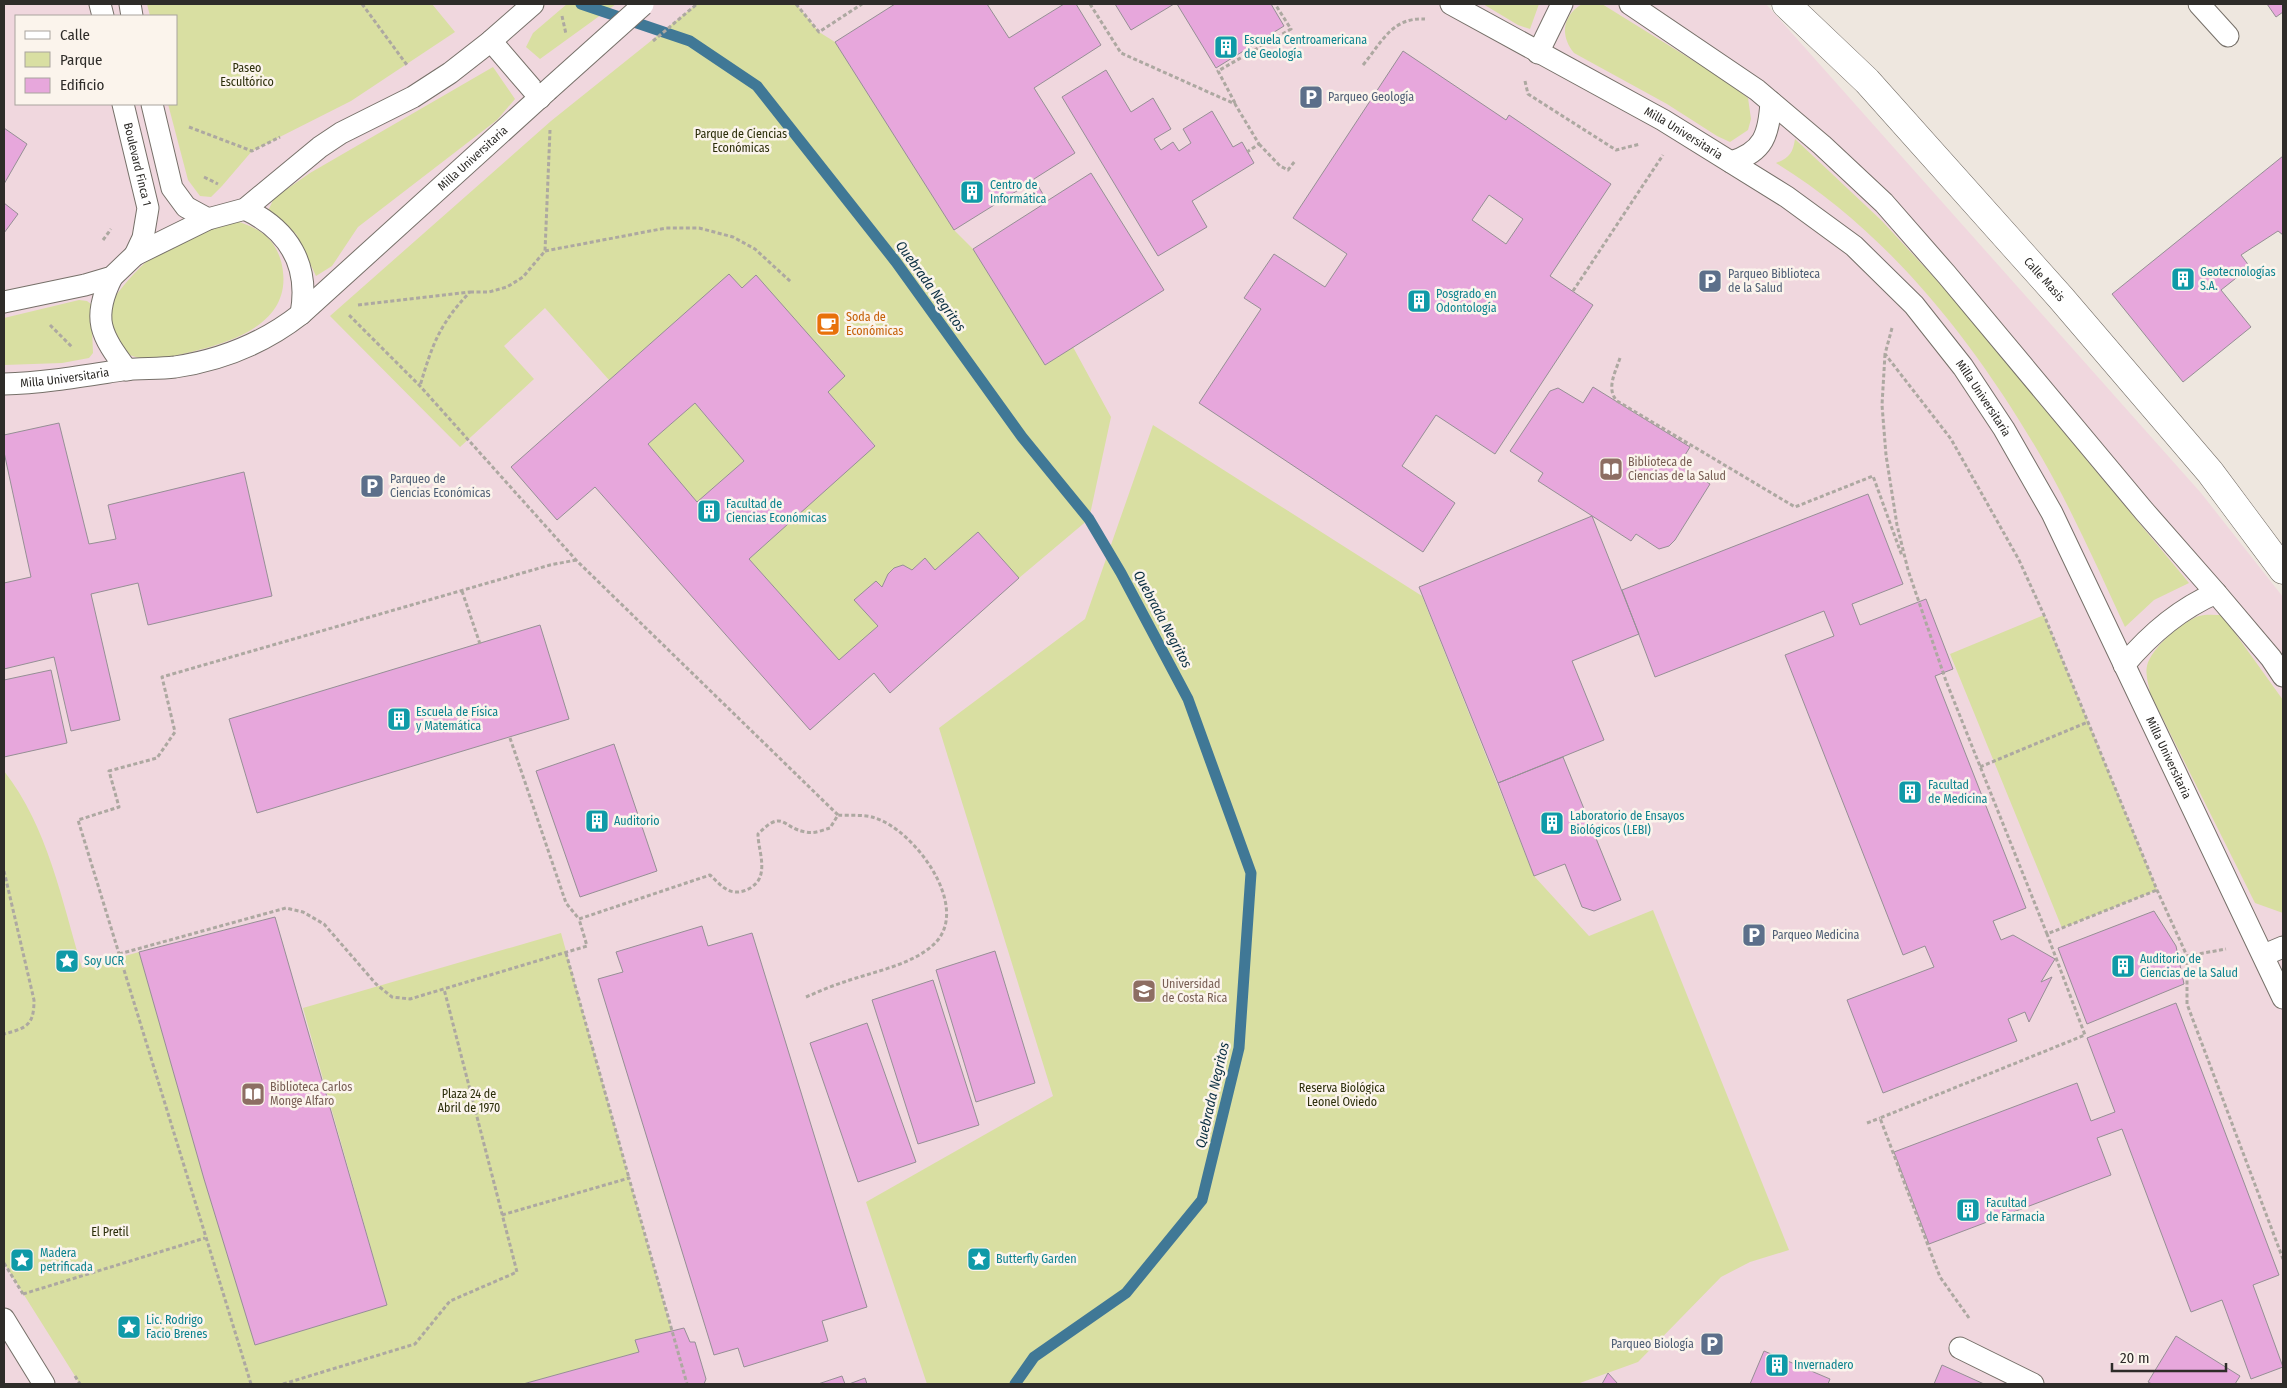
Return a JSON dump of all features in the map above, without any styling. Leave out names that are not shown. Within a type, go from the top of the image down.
[{"type":"street","name":"Calle Masis","points":[[1786,4],[1867,81],[2061,298],[2210,472],[2283,570]]},
{"type":"lane","name":"Milla Universitaria","points":[[127,370],[106,341],[101,329],[100,312],[104,294],[112,277],[134,255],[208,219],[245,209],[320,147],[341,133],[413,97],[450,73],[495,38],[533,4]]},
{"type":"lane","name":"Milla Universitaria","points":[[1450,4],[1663,120],[1810,212],[1854,246],[1914,305],[1963,367],[2004,428],[2052,513],[2206,840],[2261,949],[2283,998]]},
{"type":"lane","points":[[1538,53],[1562,4]]},
{"type":"lane","points":[[1630,4],[1772,102],[1822,145],[1884,203],[1947,275],[2144,511],[2271,658],[2283,676]]},
{"type":"lane","points":[[2199,4],[2228,36]]},
{"type":"lane","name":"Milla Universitaria","points":[[4,384],[177,366],[223,356],[259,342],[282,329],[644,5]]},
{"type":"lane","points":[[495,38],[544,95]]},
{"type":"lane","points":[[1731,162],[1745,158],[1761,144],[1770,128],[1772,102]]},
{"type":"lane","name":"Boulevard Finca 1","points":[[122,105],[148,208],[143,238],[134,255]]},
{"type":"lane","points":[[152,105],[172,188],[186,207],[208,219]]},
{"type":"lane","points":[[245,209],[264,218],[284,237],[296,255],[303,277],[304,296],[301,314]]},
{"type":"lane","name":"Milla Universitaria","points":[[4,302],[85,285],[112,277]]},
{"type":"lane","points":[[2124,665],[2143,642],[2164,624],[2198,601],[2216,593]]},
{"type":"lane","points":[[2261,949],[2283,947]]},
{"type":"lane","points":[[4,1319],[44,1384]]},
{"type":"lane","points":[[1960,1348],[2033,1384]]},
{"type":"path","points":[[362,4],[408,66]]},
{"type":"path","points":[[677,21],[697,4]]},
{"type":"path","points":[[796,4],[819,32],[862,4]]},
{"type":"path","points":[[1090,4],[1121,53],[1235,104]]},
{"type":"path","points":[[1276,4],[1291,28],[1218,71],[1259,144],[1280,166],[1288,170],[1295,161]]},
{"type":"path","points":[[560,7],[567,41]]},
{"type":"path","points":[[1363,65],[1396,25],[1412,18],[1433,20]]},
{"type":"path","points":[[400,70],[414,61]]},
{"type":"path","points":[[1524,78],[1528,94],[1616,150],[1647,142]]},
{"type":"path","points":[[470,292],[489,292],[507,287],[524,277],[545,251],[550,121]]},
{"type":"path","points":[[181,124],[252,151],[288,133]]},
{"type":"path","points":[[1247,152],[1259,144]]},
{"type":"path","points":[[1658,149],[1672,157]]},
{"type":"path","points":[[1573,291],[1664,152]]},
{"type":"path","points":[[97,246],[114,222]]},
{"type":"path","points":[[545,251],[666,228],[699,228],[732,236],[755,249],[792,282]]},
{"type":"path","points":[[28,297],[39,314],[84,358],[89,375]]},
{"type":"path","points":[[348,313],[420,386],[576,560],[838,815],[875,818],[903,833],[923,855],[940,883],[945,903],[947,924],[937,941],[919,956],[806,997]]},
{"type":"path","points":[[1891,320],[1882,405],[1886,455],[1897,525],[1908,570]]},
{"type":"path","points":[[1886,354],[1951,439],[2019,560],[2157,890],[2187,956],[2187,1004],[2283,1259]]},
{"type":"path","points":[[1620,358],[1611,388],[1612,396],[1617,401],[1795,507],[1873,476],[1946,680],[2085,1035],[1867,1123]]},
{"type":"path","points":[[251,1384],[78,820],[119,807],[109,771],[157,758],[175,732],[162,677],[550,565],[576,560]]},
{"type":"path","points":[[462,591],[480,644]]},
{"type":"path","points":[[1980,767],[2088,722]]},
{"type":"path","points":[[119,954],[286,908],[303,912],[324,924],[376,984],[392,997],[410,999],[587,946],[579,919],[566,903],[510,738]]},
{"type":"path","points":[[579,919],[710,875],[729,891],[743,892],[753,887],[760,877],[762,863],[758,834],[770,823],[782,820],[807,832],[830,828],[838,815]]},
{"type":"path","points":[[4,871],[34,1000],[34,1010],[30,1023],[25,1028],[4,1034]]},
{"type":"path","points":[[2047,934],[2157,890]]},
{"type":"path","points":[[2187,956],[2261,949]]},
{"type":"path","points":[[566,953],[687,1384]]},
{"type":"path","points":[[283,1384],[416,1344],[450,1302],[517,1272],[444,989]]},
{"type":"path","points":[[1880,1118],[1940,1277],[1951,1295],[1973,1323]]},
{"type":"path","points":[[502,1215],[629,1178]]},
{"type":"path","points":[[23,1294],[205,1238]]},
{"type":"shaded area","name":"Universidad de Costa Rica","points":[[4,4],[1766,4],[2201,493],[2283,597],[2283,1384],[4,1384]]},
{"type":"green space","name":"Paseo Escultórico","points":[[147,4],[432,4],[455,32],[351,101],[252,151],[211,197],[200,196],[188,180],[168,105],[178,105],[178,15],[150,15]]},
{"type":"green space","points":[[567,4],[616,4],[540,59],[526,47],[533,33]]},
{"type":"green space","name":"Parque de Ciencias Económicas","points":[[697,4],[796,4],[819,32],[835,42],[954,230],[973,249],[1045,365],[1073,347],[1111,417],[1089,519],[1019,578],[978,532],[935,570],[925,558],[912,570],[896,567],[887,577],[882,587],[876,581],[855,600],[878,626],[839,660],[749,559],[875,445],[828,392],[845,376],[756,276],[742,288],[729,275],[609,380],[545,308],[504,346],[534,379],[460,447],[330,316],[551,121]]},
{"type":"green space","points":[[1483,4],[1539,4],[1530,29],[1518,25]]},
{"type":"green space","points":[[1582,4],[1602,4],[1723,79],[1748,98],[1751,119],[1748,130],[1730,142],[1717,136],[1667,104],[1574,53],[1567,40],[1565,27],[1570,14]]},
{"type":"green space","points":[[493,67],[515,99],[497,120],[358,227],[332,266],[316,276],[296,234],[268,211],[274,198],[310,173]]},
{"type":"green space","points":[[1795,139],[1882,221],[1944,288],[2189,583],[2154,600],[2125,627],[2075,520],[2042,458],[1988,373],[1958,333],[1927,294],[1893,257],[1856,222],[1817,191],[1776,163],[1790,154]]},
{"type":"green space","points":[[236,221],[258,230],[270,240],[281,261],[283,285],[277,304],[265,320],[248,332],[228,341],[164,358],[143,359],[123,351],[114,341],[109,313],[111,303],[121,288],[148,260],[173,243]]},
{"type":"green space","points":[[79,300],[87,301],[91,304],[93,353],[89,358],[62,363],[4,365],[4,318]]},
{"type":"green space","points":[[695,403],[744,461],[697,502],[648,444]]},
{"type":"green space","name":"Reserva Biológica Leonel Oviedo","points":[[1153,425],[1422,596],[1534,876],[1589,936],[1653,910],[1789,1250],[1750,1262],[1721,1277],[1638,1362],[1577,1384],[927,1384],[866,1202],[1053,1096],[939,728],[1085,619]]},
{"type":"green space","points":[[2044,615],[2157,890],[2062,928],[1950,654]]},
{"type":"green space","points":[[2202,615],[2222,615],[2283,700],[2283,913],[2255,903],[2150,693],[2147,666],[2154,651],[2168,636],[2192,619]]},
{"type":"green space","points":[[4,771],[32,816],[43,840],[82,968],[139,952],[204,1179],[255,1345],[387,1305],[303,1008],[561,933],[672,1332],[635,1340],[639,1352],[523,1384],[80,1384],[4,1263]]},
{"type":"building","name":"Centro de Informática","points":[[895,4],[987,4],[1009,38],[1064,4],[1076,4],[1101,45],[1034,88],[1075,153],[1034,179],[1047,201],[1091,173],[1164,290],[1045,365],[973,249],[1042,205],[1028,184],[954,230],[835,42]]},
{"type":"building","points":[[1115,4],[1174,4],[1131,30]]},
{"type":"building","name":"Escuela Centroamericana de Geología","points":[[1177,4],[1271,4],[1284,26],[1216,68]]},
{"type":"building","points":[[2267,4],[2283,4],[2283,12],[2276,17]]},
{"type":"building","name":"Posgrado en Odontología","points":[[1403,51],[1506,120],[1509,115],[1611,184],[1550,276],[1593,305],[1495,454],[1436,415],[1402,466],[1455,503],[1423,552],[1199,403],[1261,309],[1244,298],[1274,254],[1325,287],[1347,254],[1293,218]],"holes":[[[1489,195],[1523,219],[1506,244],[1472,220]]]},
{"type":"building","points":[[1106,70],[1131,112],[1153,98],[1171,129],[1154,139],[1161,150],[1173,142],[1179,151],[1191,143],[1183,129],[1212,111],[1233,147],[1242,142],[1254,163],[1192,201],[1207,227],[1158,256],[1062,97]]},
{"type":"building","points":[[4,128],[27,144],[4,184]]},
{"type":"building","name":"Geotecnologías S.A.","points":[[2283,156],[2283,235],[2278,231],[2241,255],[2250,267],[2221,290],[2251,327],[2183,382],[2112,294]]},
{"type":"building","points":[[4,203],[18,214],[4,233]]},
{"type":"building","name":"Facultad de Ciencias Económicas","points":[[729,274],[742,288],[756,275],[845,376],[828,392],[875,446],[749,559],[839,660],[878,626],[854,600],[876,581],[882,587],[888,574],[894,568],[903,565],[912,570],[925,558],[935,570],[978,532],[1019,578],[890,693],[874,673],[810,730],[595,487],[557,520],[511,467]],"holes":[[[695,403],[744,461],[697,502],[648,444]]]},
{"type":"building","name":"Biblioteca de Ciencias de la Salud","points":[[1593,387],[1690,447],[1679,465],[1710,484],[1675,540],[1669,546],[1659,549],[1636,534],[1631,541],[1538,481],[1543,473],[1510,451],[1550,391],[1558,388],[1583,403]]},
{"type":"building","points":[[59,423],[89,544],[116,539],[108,505],[244,472],[272,596],[148,625],[138,583],[91,594],[120,720],[71,731],[54,657],[4,669],[4,583],[31,577],[4,452],[4,435]]},
{"type":"building","name":"Facultad de Medicina","points":[[1868,494],[1903,584],[1852,604],[1860,625],[1926,599],[1953,669],[1935,676],[2026,908],[1993,921],[2001,940],[2013,935],[2055,959],[2041,982],[2052,977],[2029,1022],[2025,1012],[2008,1019],[2017,1041],[1883,1093],[1847,1000],[1934,967],[1925,946],[1903,955],[1785,655],[1834,636],[1824,611],[1655,677],[1622,590]]},
{"type":"building","points":[[1592,516],[1639,634],[1572,661],[1604,740],[1498,783],[1419,587]]},
{"type":"building","name":"Escuela de Física y Matemática","points":[[540,625],[569,719],[257,813],[229,719]]},
{"type":"building","points":[[51,670],[67,743],[4,757],[4,680]]},
{"type":"building","name":"Auditorio","points":[[614,744],[657,871],[580,897],[536,771]]},
{"type":"building","name":"Laboratorio de Ensayos Biológicos (LEBI)","points":[[1563,757],[1621,900],[1594,911],[1582,907],[1565,864],[1534,876],[1498,783]]},
{"type":"building","name":"Auditorio de Ciencias de la Salud","points":[[2154,911],[2176,946],[2184,984],[2087,1024],[2058,948]]},
{"type":"building","name":"Biblioteca Carlos Monge Alfaro","points":[[275,917],[387,1305],[255,1345],[204,1179],[139,952]]},
{"type":"building","points":[[702,926],[708,946],[752,933],[867,1307],[822,1321],[828,1341],[744,1367],[738,1348],[714,1355],[598,979],[623,972],[616,952]]},
{"type":"building","points":[[995,951],[1035,1083],[976,1102],[936,970]]},
{"type":"building","points":[[933,980],[979,1125],[918,1144],[872,1000]]},
{"type":"building","name":"Facultad de Farmacia","points":[[2176,1003],[2279,1275],[2253,1285],[2283,1367],[2251,1379],[2222,1300],[2191,1312],[2122,1129],[2097,1138],[2111,1175],[1929,1244],[1894,1152],[2077,1083],[2091,1121],[2115,1112],[2087,1038]]},
{"type":"building","points":[[867,1023],[916,1162],[858,1182],[810,1043]]},
{"type":"building","points":[[684,1328],[690,1342],[695,1342],[706,1379],[704,1384],[523,1384],[639,1352],[635,1340]]},
{"type":"building","points":[[2176,1336],[2240,1376],[2235,1384],[2152,1384],[2148,1382]]},
{"type":"building","name":"Invernadero","points":[[1764,1351],[1830,1379],[1828,1384],[1750,1384]]},
{"type":"building","points":[[1942,1365],[1984,1384],[1934,1384]]},
{"type":"building","points":[[1608,1373],[1618,1384],[1602,1384]]},
{"type":"building","points":[[842,1376],[845,1384],[818,1384]]},
{"type":"building","points":[[865,1378],[867,1384],[849,1384]]},
{"type":"waterway","name":"Quebrada Negritos","points":[[581,4],[690,41],[757,86],[896,262],[1022,437],[1089,519],[1121,573],[1188,699],[1251,873],[1239,1048],[1202,1200],[1126,1293],[1034,1357],[1015,1384]]},
{"type":"place","name":"Escuela Centroamericana de Geología","points":[[1226,47]]},
{"type":"place","name":"Parqueo Geología","points":[[1311,97]]},
{"type":"place","name":"Centro de Informática","points":[[972,192]]},
{"type":"place","name":"Geotecnologías S.A.","points":[[2183,279]]},
{"type":"place","name":"Parqueo Biblioteca de la Salud","points":[[1710,281]]},
{"type":"place","name":"Posgrado en Odontología","points":[[1419,301]]},
{"type":"place","name":"Soda de Económicas","points":[[828,324]]},
{"type":"place","name":"Biblioteca de Ciencias de la Salud","points":[[1611,469]]},
{"type":"place","name":"Parqueo de Ciencias Económicas","points":[[372,486]]},
{"type":"place","name":"Facultad de Ciencias Económicas","points":[[709,511]]},
{"type":"place","name":"Escuela de Física y Matemática","points":[[399,719]]},
{"type":"place","name":"Facultad de Medicina","points":[[1910,792]]},
{"type":"place","name":"Auditorio","points":[[597,821]]},
{"type":"place","name":"Laboratorio de Ensayos Biológicos (LEBI)","points":[[1552,823]]},
{"type":"place","name":"Parqueo Medicina","points":[[1754,935]]},
{"type":"place","name":"Soy UCR","points":[[67,961]]},
{"type":"place","name":"Auditorio de Ciencias de la Salud","points":[[2123,966]]},
{"type":"place","name":"Universidad de Costa Rica","points":[[1144,991]]},
{"type":"place","name":"Biblioteca Carlos Monge Alfaro","points":[[253,1094]]},
{"type":"place","name":"Facultad de Farmacia","points":[[1968,1210]]},
{"type":"place","name":"Butterfly Garden","points":[[979,1259]]},
{"type":"place","name":"Madera petrificada","points":[[22,1260]]},
{"type":"place","name":"Lic. Rodrigo Facio Brenes","points":[[129,1327]]},
{"type":"place","name":"Parqueo Biología","points":[[1712,1344]]},
{"type":"place","name":"Invernadero","points":[[1777,1365]]},
{"type":"park label","name":"Plaza 24 de Abril de 1970","points":[[469,1101]]},
{"type":"park label","name":"El Pretil","points":[[110,1232]]}]
